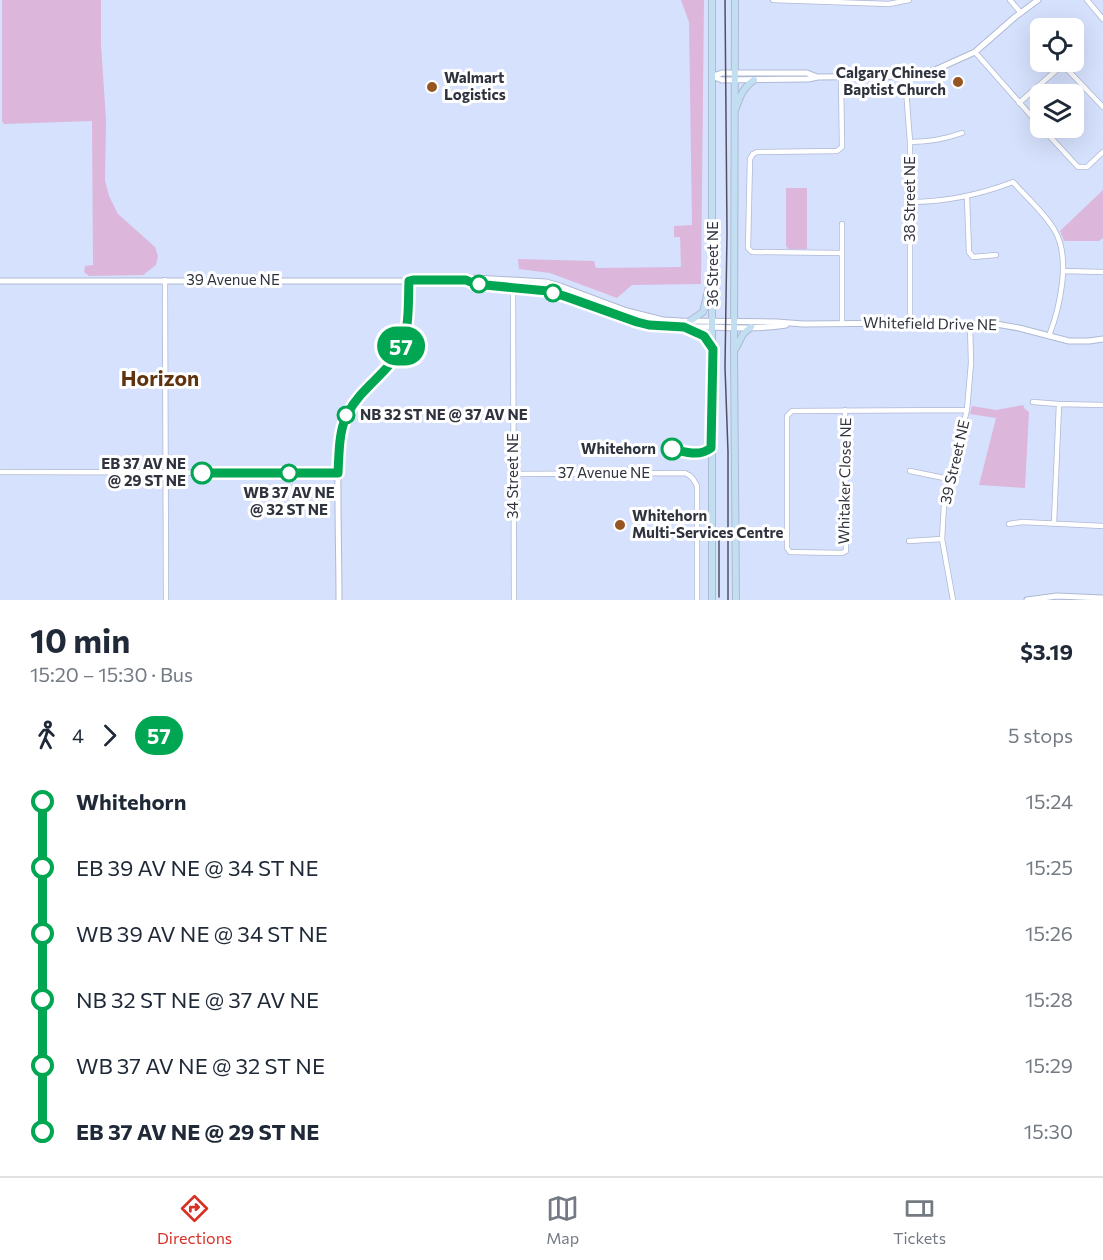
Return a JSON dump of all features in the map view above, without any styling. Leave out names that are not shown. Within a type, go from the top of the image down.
[{"type":"main road","name":"36 Street NE","points":[[712,0],[712,600]]},
{"type":"main road","name":"36 Street NE","points":[[735,0],[736,600]]},
{"type":"main road","points":[[735,114],[741,94],[754,80]]},
{"type":"main road","points":[[690,321],[704,312],[712,277]]},
{"type":"main road","points":[[684,327],[704,336],[713,349]]},
{"type":"main road","points":[[735,351],[743,334],[751,327]]},
{"type":"street","points":[[773,0],[889,4],[909,0]]},
{"type":"street","points":[[1010,0],[1021,13]]},
{"type":"street","points":[[734,76],[754,80],[808,79],[904,76],[935,70],[975,52],[1038,0]]},
{"type":"street","points":[[1087,0],[1103,19]]},
{"type":"street","points":[[975,52],[1030,115]]},
{"type":"street","points":[[1019,103],[1060,67],[1065,67],[1103,107]]},
{"type":"street","points":[[712,76],[722,80],[734,76],[807,73],[818,77]]},
{"type":"street","name":"38 Street NE","points":[[904,76],[910,142],[910,323]]},
{"type":"street","points":[[841,77],[842,147],[837,151],[757,152],[750,159],[748,248],[752,252],[842,253]]},
{"type":"street","points":[[910,142],[927,142],[962,133]]},
{"type":"street","points":[[1051,138],[1078,167],[1087,167],[1103,152]]},
{"type":"street","points":[[910,202],[933,202],[967,197],[1013,182],[1047,220],[1056,233],[1061,248],[1063,271],[1059,301],[1049,336]]},
{"type":"street","points":[[967,197],[969,252],[973,257],[996,255]]},
{"type":"street","points":[[842,224],[842,324]]},
{"type":"street","points":[[1063,271],[1103,272]]},
{"type":"street","name":"39 Avenue NE","points":[[0,281],[513,279],[546,282],[616,308],[648,317],[713,324]]},
{"type":"street","name":"34 Street NE","points":[[513,279],[514,600]]},
{"type":"street","points":[[165,280],[166,600]]},
{"type":"street","name":"39 Avenue NE","points":[[466,280],[475,284],[548,291],[649,325],[684,327],[735,324]]},
{"type":"street","points":[[339,600],[340,434],[349,410],[362,392],[390,364],[399,350],[406,329],[409,281]]},
{"type":"street","name":"Whitefield Drive NE","points":[[735,324],[777,322],[790,324],[996,324],[1069,340],[1103,339]]},
{"type":"street","name":"Whitefield Drive NE","points":[[735,324],[751,327],[790,324]]},
{"type":"street","name":"39 Street NE","points":[[953,600],[942,539],[944,505],[967,410],[971,363],[970,324]]},
{"type":"street","points":[[1033,402],[1103,405]]},
{"type":"street","points":[[1054,523],[1059,404]]},
{"type":"street","name":"Whitaker Close NE","points":[[845,410],[846,550],[842,553],[790,552],[787,548],[787,416],[792,411],[845,410],[967,410]]},
{"type":"street","points":[[910,471],[949,479]]},
{"type":"street","points":[[0,472],[338,473]]},
{"type":"street","name":"37 Avenue NE","points":[[513,474],[686,473],[693,478],[697,486],[697,600]]},
{"type":"street","points":[[1009,524],[1022,522],[1103,526]]},
{"type":"street","points":[[909,541],[942,539]]},
{"type":"street","points":[[1026,600],[1058,596],[1103,598]]},
{"type":"shaded area","points":[[2,0],[101,0],[101,44],[106,120],[105,180],[109,196],[118,214],[155,247],[158,256],[156,265],[143,275],[89,276],[84,272],[85,266],[93,265],[92,121],[4,124],[2,121]]},
{"type":"shaded area","points":[[681,0],[704,0],[701,284],[632,285],[617,298],[550,273],[519,269],[518,259],[594,261],[596,268],[681,267],[680,237],[674,237],[674,226],[692,225],[689,22]]},
{"type":"shaded area","points":[[786,188],[807,188],[807,249],[788,249],[786,246]]},
{"type":"shaded area","points":[[1103,190],[1103,238],[1099,241],[1064,241],[1060,231]]},
{"type":"shaded area","points":[[1023,405],[1029,412],[1025,488],[979,485],[996,418],[970,414],[972,406],[996,410]]},
{"type":"tram line","points":[[725,0],[727,233],[725,367],[728,452],[728,600]]},
{"type":"tram line","points":[[719,540],[719,597]]},
{"type":"bus line","name":"57","points":[[202,473],[338,473],[340,434],[344,420],[362,393],[390,364],[399,350],[406,329],[409,281],[413,280],[466,280],[475,284],[548,291],[649,325],[684,327],[704,336],[713,349],[711,448],[706,452],[695,454],[672,449]]},
{"type":"place","name":"Calgary Chinese Baptist Church","points":[[958,82]]},
{"type":"place","name":"Walmart Logistics","points":[[432,87]]},
{"type":"place","name":"NB 32 ST NE @ 37 AV NE","points":[[346,415]]},
{"type":"place","name":"Whitehorn","points":[[672,449]]},
{"type":"place","name":"EB 37 AV NE @ 29 ST NE","points":[[202,473]]},
{"type":"place","name":"WB 37 AV NE @ 32 ST NE","points":[[289,473]]},
{"type":"place","name":"Whitehorn Multi-Services Centre","points":[[620,525]]},
{"type":"district","name":"Horizon","points":[[160,379]]}]
